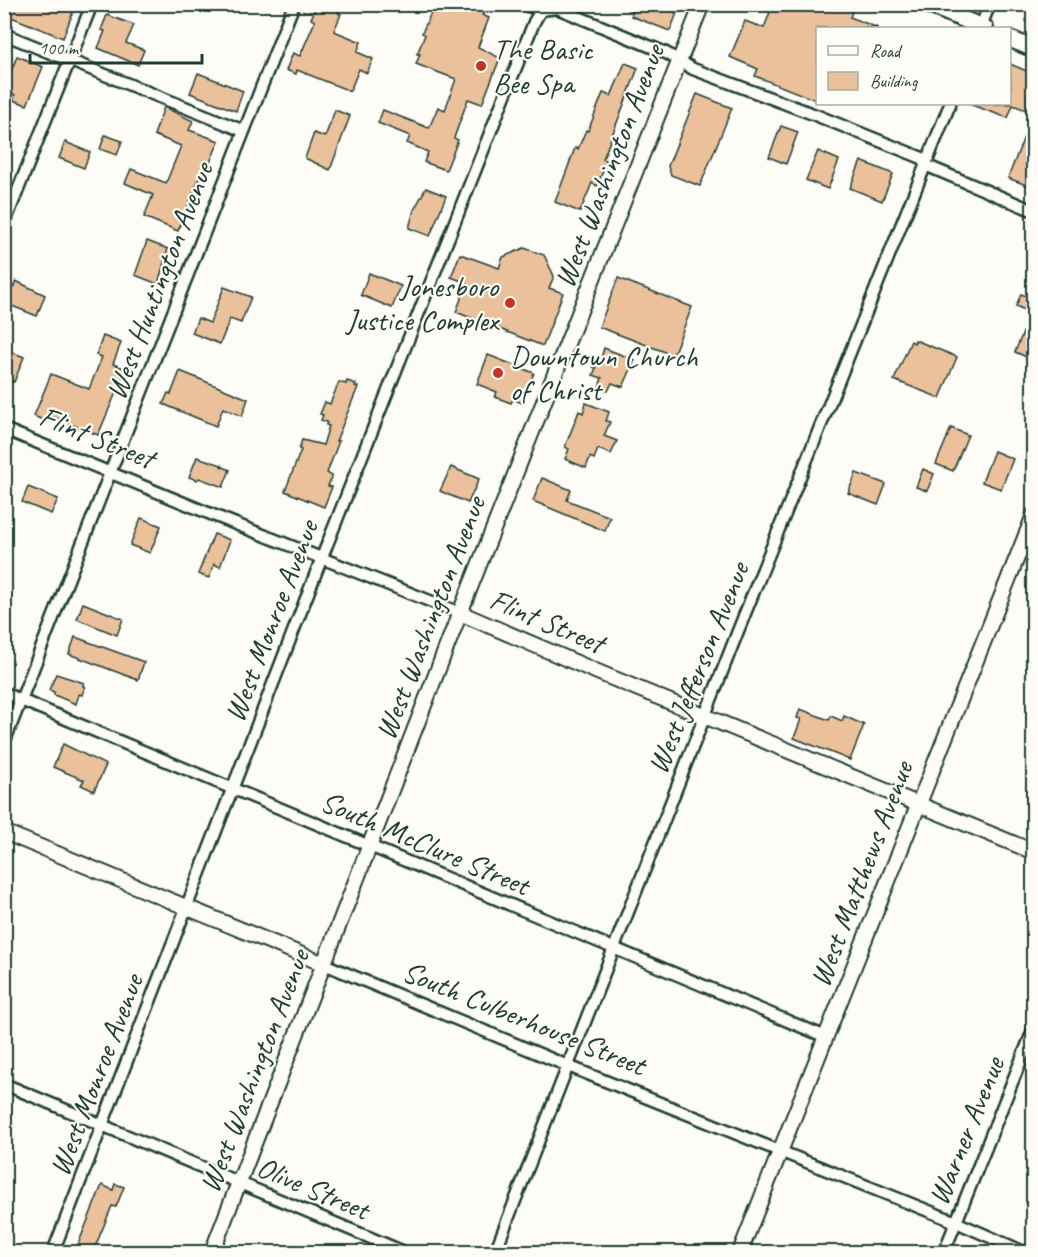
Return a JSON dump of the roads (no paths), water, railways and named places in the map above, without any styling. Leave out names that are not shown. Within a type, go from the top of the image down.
[{"type":"main road","points":[[926,4],[980,27]]},
{"type":"main road","points":[[1011,39],[1034,49]]},
{"type":"street","points":[[4,225],[92,4]]},
{"type":"street","name":"West Huntington Avenue","points":[[4,742],[294,4]]},
{"type":"street","points":[[522,4],[541,10],[557,8],[666,53],[693,69],[813,114],[1034,211]]},
{"type":"street","name":"West Washington Avenue","points":[[212,1252],[460,613],[702,4]]},
{"type":"street","points":[[982,27],[990,4]]},
{"type":"street","name":"West Monroe Avenue","points":[[53,1252],[321,558],[534,22],[541,10]]},
{"type":"street","points":[[4,34],[244,131]]},
{"type":"street","name":"West Jefferson Avenue","points":[[495,1252],[704,716],[950,105]]},
{"type":"street","name":"Flint Street","points":[[4,429],[460,613],[1034,852]]},
{"type":"street","name":"West Matthews Avenue","points":[[740,1252],[917,804],[1030,535],[1034,515]]},
{"type":"street","name":"South McClure Street","points":[[4,693],[826,1038]]},
{"type":"street","name":"South Culberhouse Street","points":[[4,832],[568,1066],[956,1222],[1024,1252]]},
{"type":"street","name":"Warner Avenue","points":[[944,1252],[1034,1028]]},
{"type":"street","name":"Olive Street","points":[[4,1084],[404,1252]]},
{"type":"place","name":"The Basic Bee Spa","points":[[481,66]]},
{"type":"place","name":"Jonesboro Justice Complex","points":[[510,303]]},
{"type":"place","name":"Downtown Church of Christ","points":[[498,373]]}]
